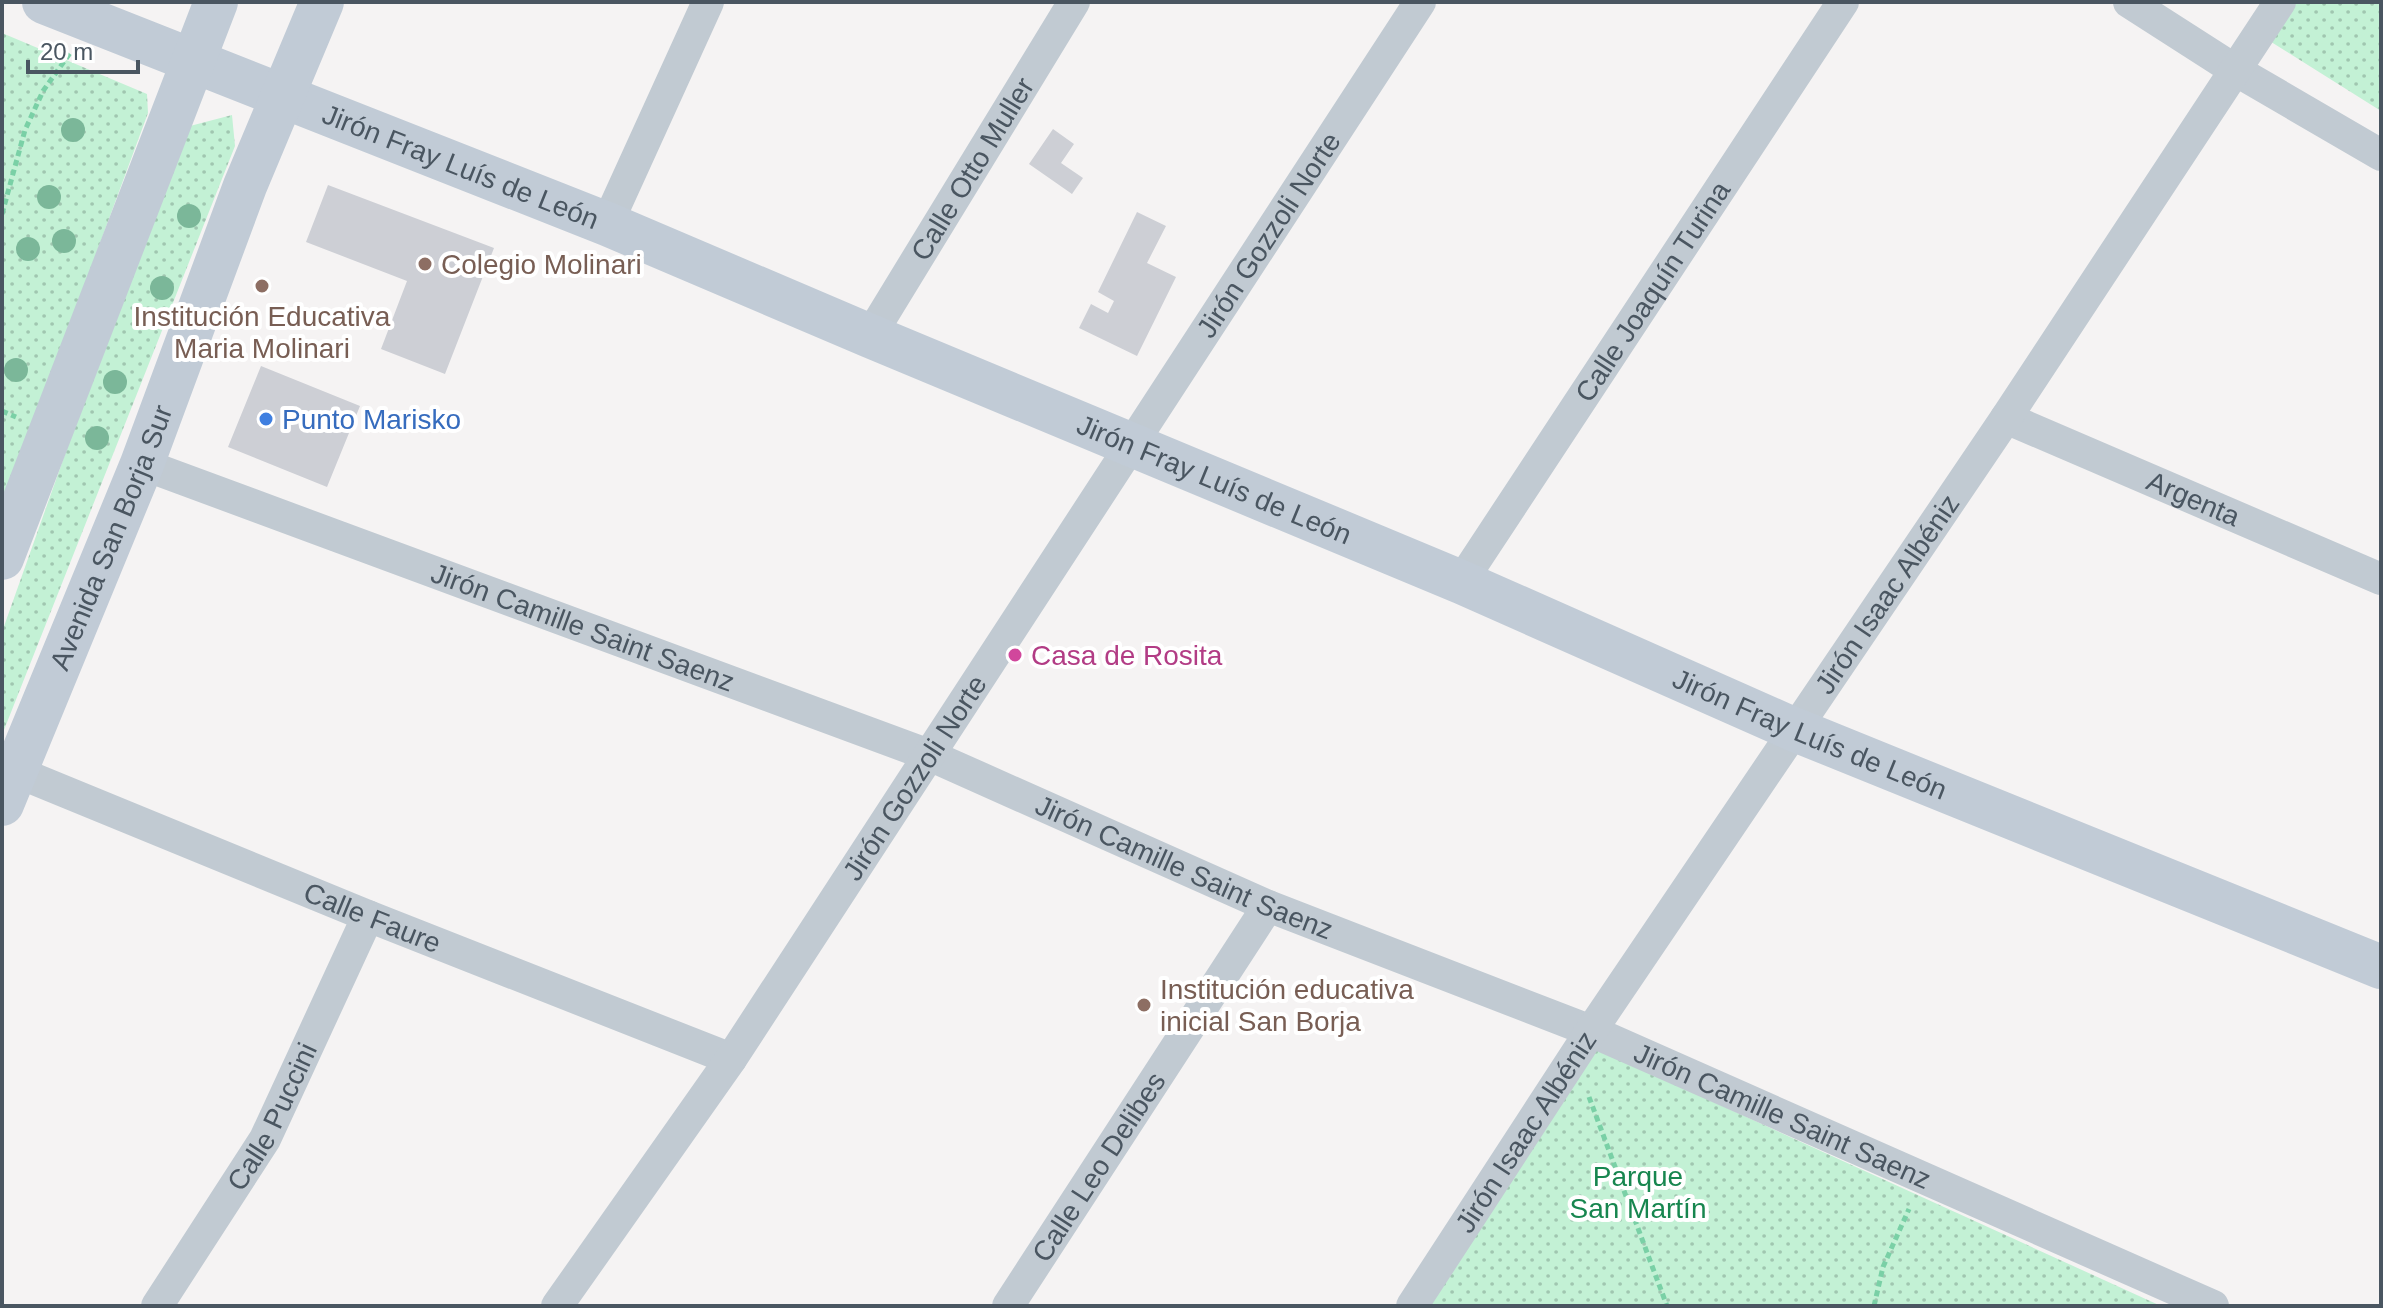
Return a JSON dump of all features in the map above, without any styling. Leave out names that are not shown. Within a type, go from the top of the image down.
[{"type":"street","name":"Jirón Fray Luís de León","points":[[44,2],[607,224],[1461,582],[1793,729],[2381,967]]},
{"type":"street","points":[[2,558],[216,2]]},
{"type":"street","name":"Avenida San Borja Sur","points":[[9,788],[142,464],[245,186],[322,2]]},
{"type":"street","points":[[607,224],[708,2]]},
{"type":"street","name":"Calle Otto Muller","points":[[870,336],[1074,2]]},
{"type":"street","name":"Jirón Gozzoli Norte","points":[[557,1306],[731,1059],[1420,2]]},
{"type":"street","name":"Calle Joaquín Turina","points":[[1461,582],[1843,2]]},
{"type":"street","points":[[2129,2],[2235,70],[2381,155]]},
{"type":"street","name":"Jirón Isaac Albéniz","points":[[1412,1306],[1582,1043],[2006,418],[2280,2]]},
{"type":"street","name":"Argenta","points":[[2006,418],[2381,579]]},
{"type":"street","name":"Jirón Camille Saint Saenz","points":[[142,464],[929,755],[1582,1043],[1923,1177],[2213,1306]]},
{"type":"street","name":"Calle Faure","points":[[9,788],[368,916],[731,1059]]},
{"type":"street","name":"Calle Leo Delibes","points":[[1008,1306],[1268,906]]},
{"type":"street","name":"Calle Puccini","points":[[157,1306],[265,1139],[368,916]]},
{"type":"path","points":[[2,214],[25,130],[43,91],[88,20]]},
{"type":"path","points":[[1582,1043],[1667,1306]]},
{"type":"path","points":[[1874,1306],[1883,1267],[1923,1177]]},
{"type":"green space","points":[[2292,2],[2381,2],[2381,111],[2268,40]]},
{"type":"green space","points":[[2,33],[147,94],[148,113],[2,509]]},
{"type":"green space","points":[[232,115],[235,146],[2,735],[2,632],[163,178],[190,126]]},
{"type":"green space","name":"Parque San Martín","points":[[1595,1048],[2161,1306],[1428,1306]]},
{"type":"building","points":[[1053,129],[1074,144],[1061,163],[1083,178],[1072,194],[1029,164]]},
{"type":"building","name":"Colegio Molinari","points":[[328,185],[494,248],[445,374],[381,349],[407,281],[306,242]]},
{"type":"building","points":[[1137,212],[1166,226],[1147,263],[1176,277],[1137,356],[1079,328],[1091,304],[1108,313],[1114,301],[1098,292]]},
{"type":"building","points":[[261,366],[360,406],[327,487],[228,447]]},
{"type":"place","name":"Colegio Molinari","points":[[425,264]]},
{"type":"place","name":"Institución Educativa Maria Molinari","points":[[262,286]]},
{"type":"place","name":"Punto Marisko","points":[[266,419]]},
{"type":"place","name":"Casa de Rosita","points":[[1015,655]]},
{"type":"place","name":"Institución educativa inicial San Borja","points":[[1144,1005]]}]
